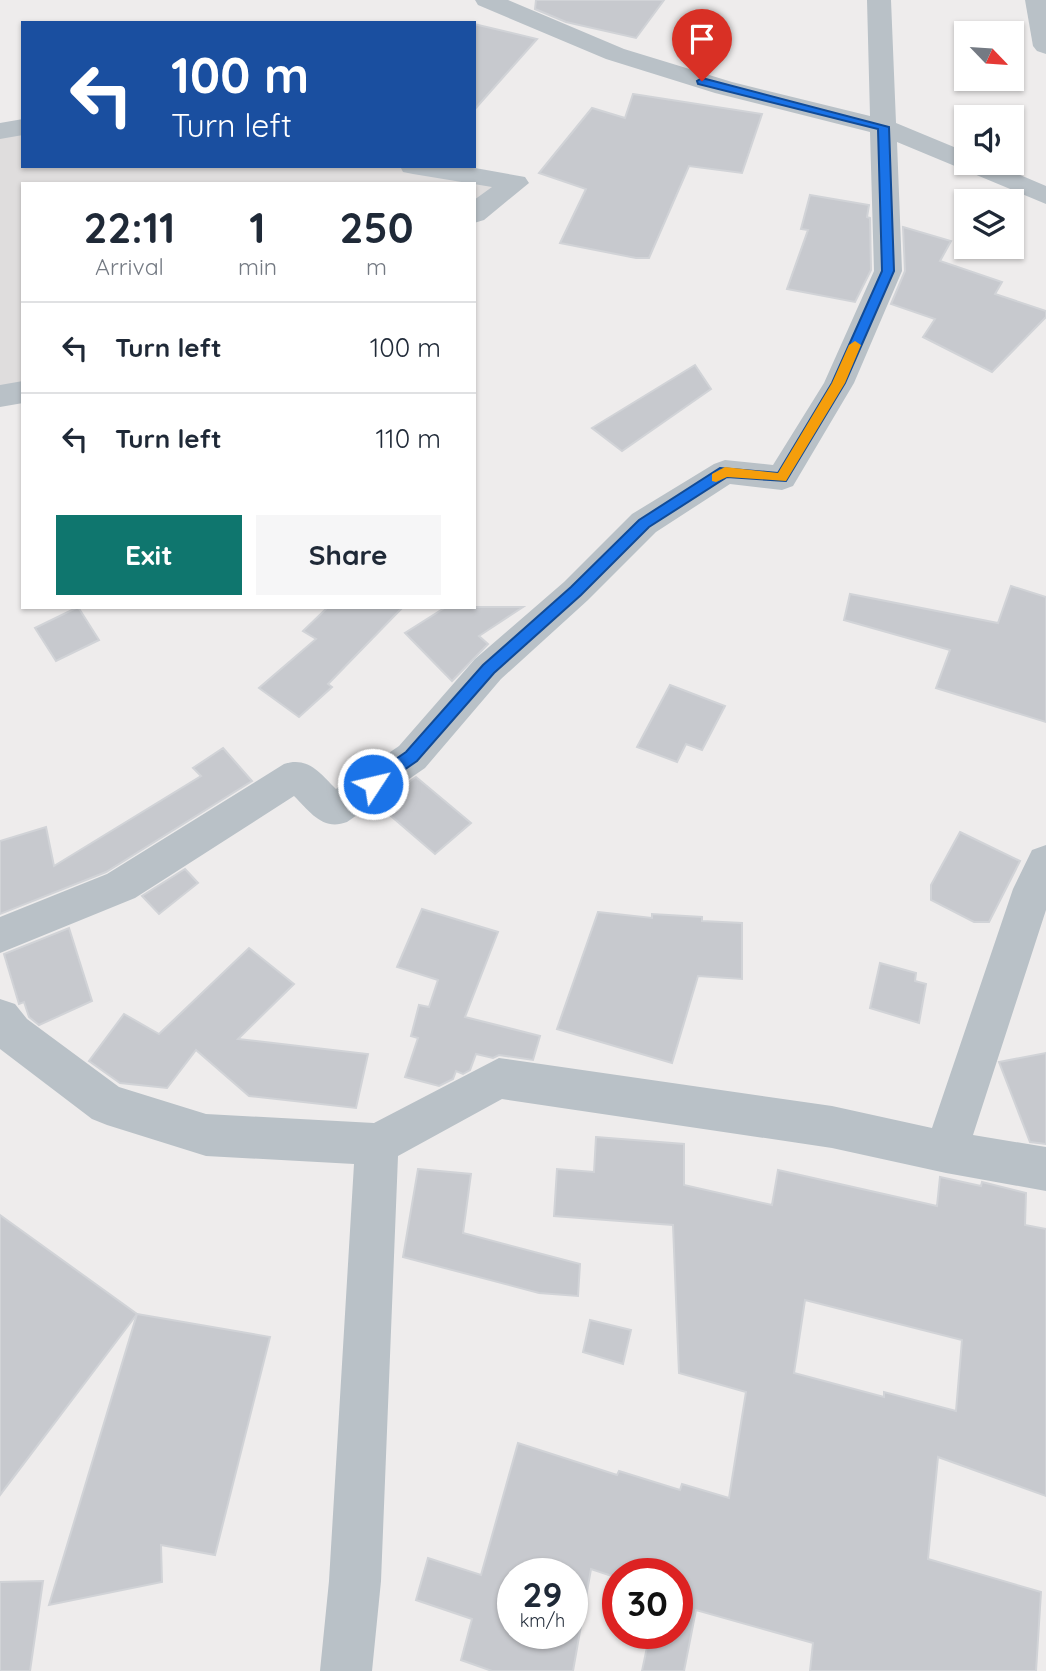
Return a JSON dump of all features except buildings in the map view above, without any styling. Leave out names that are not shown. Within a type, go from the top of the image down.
[{"type":"street","points":[[487,0],[615,54],[724,88],[884,127],[954,157]]},
{"type":"street","points":[[0,936],[121,886],[297,775],[334,811],[412,757],[488,669],[576,591],[644,523],[725,472],[782,478],[839,383],[888,271],[879,0]]},
{"type":"street","points":[[1037,0],[1046,46]]},
{"type":"street","points":[[0,131],[21,127]]},
{"type":"street","points":[[425,168],[515,183],[476,212]]},
{"type":"street","points":[[998,175],[1046,195]]},
{"type":"street","points":[[0,396],[21,392]]},
{"type":"street","points":[[946,1152],[1034,889],[1046,862]]},
{"type":"street","points":[[0,1017],[12,1032],[107,1104],[206,1135],[377,1144],[499,1078],[832,1127],[946,1152],[1046,1169]]},
{"type":"street","points":[[346,1671],[355,1581],[377,1144]]},
{"type":"shaded area","points":[[21,127],[21,168],[425,168],[515,183],[476,212],[476,182],[21,182],[21,392],[0,396],[0,131]]},
{"type":"slow traffic","points":[[716,477],[725,472],[782,478],[839,383],[855,345]]},
{"type":"route","points":[[373,784],[412,757],[488,669],[576,591],[644,523],[725,472],[782,478],[839,383],[888,271],[884,127],[702,81]]}]
